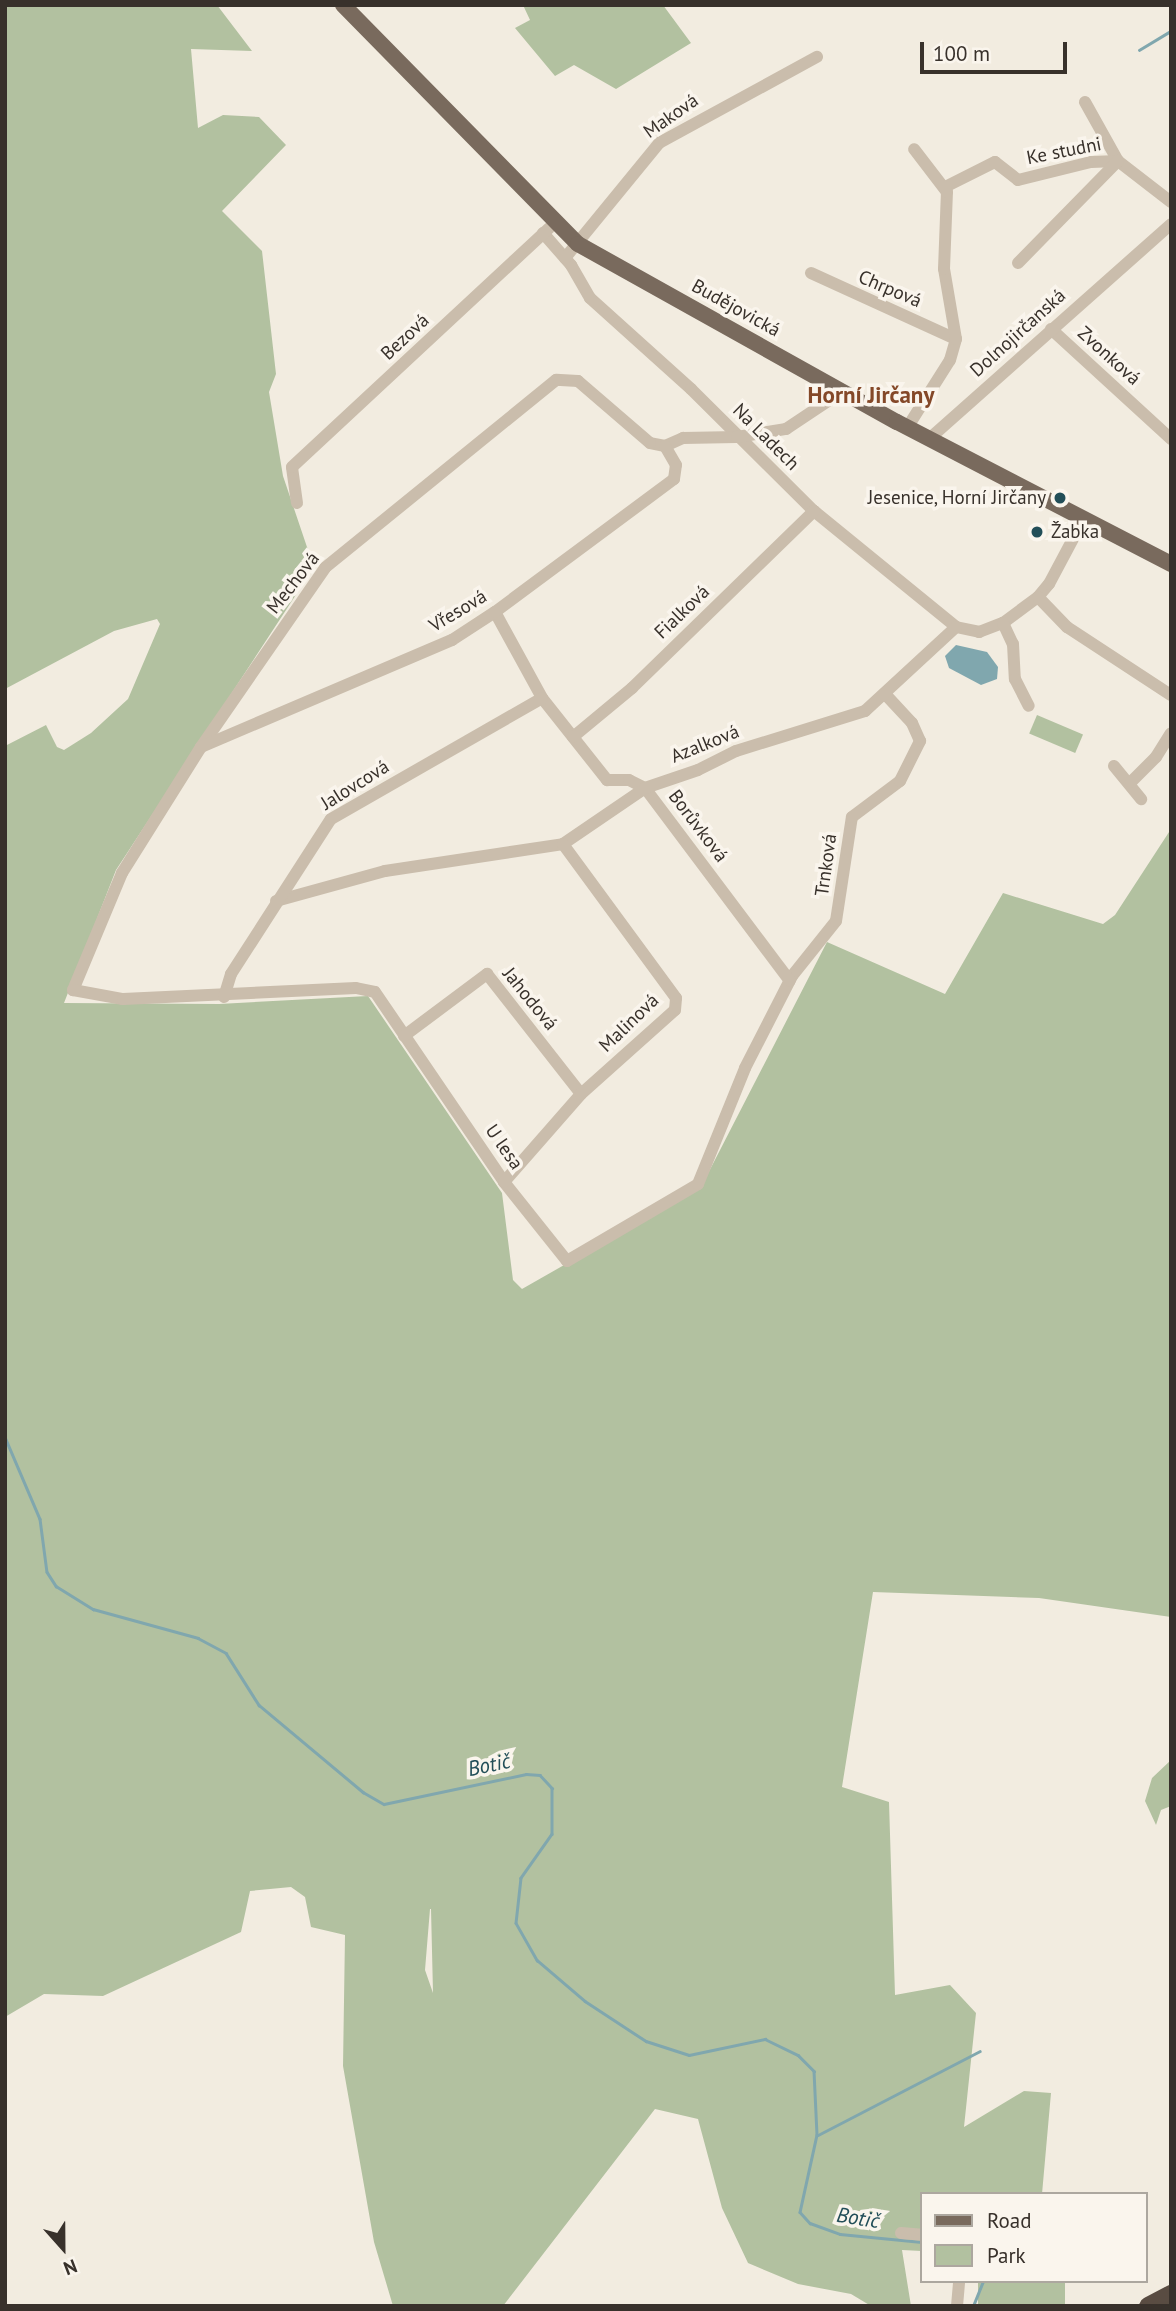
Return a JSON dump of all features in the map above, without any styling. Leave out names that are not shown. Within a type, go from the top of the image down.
[{"type":"highway","points":[[1148,2306],[1171,2294]]},
{"type":"main road","name":"Budějovická","points":[[343,5],[549,228],[907,428],[1082,522],[1171,564]]},
{"type":"street","name":"Maková","points":[[578,244],[659,143],[817,57]]},
{"type":"street","points":[[1085,102],[1118,160],[1171,202]]},
{"type":"street","points":[[907,428],[950,360],[956,339],[944,269],[946,187],[914,149]]},
{"type":"street","points":[[1018,263],[1118,160]]},
{"type":"street","name":"Ke studni","points":[[946,187],[995,162],[1018,180],[1091,162],[1118,160]]},
{"type":"street","name":"Dolnojirčanská","points":[[929,439],[1171,224]]},
{"type":"street","name":"Na Ladech","points":[[549,228],[590,298],[691,389],[814,511],[956,627]]},
{"type":"street","name":"Bezová","points":[[297,503],[292,467],[549,228]]},
{"type":"street","points":[[565,258],[578,244]]},
{"type":"street","name":"Chrpová","points":[[811,272],[956,339]]},
{"type":"street","name":"Zvonková","points":[[1051,329],[1171,439]]},
{"type":"street","name":"Mechová","points":[[73,990],[122,873],[201,747],[325,568],[556,380],[569,377],[578,382],[650,443],[665,446]]},
{"type":"street","points":[[665,446],[683,438],[737,437],[786,429],[843,391]]},
{"type":"street","name":"Vřesová","points":[[201,747],[452,640],[495,612],[674,479],[676,465],[665,446]]},
{"type":"street","name":"Fialková","points":[[573,737],[632,688],[814,511]]},
{"type":"street","points":[[956,627],[979,632],[1003,623],[1038,597],[1049,584],[1082,522]]},
{"type":"street","points":[[1038,597],[1067,627],[1171,695]]},
{"type":"street","name":"Borůvková","points":[[495,612],[542,698],[607,780],[629,780],[645,788],[790,981]]},
{"type":"street","points":[[1003,623],[1013,644],[1015,679],[1029,706]]},
{"type":"street","name":"Azalková","points":[[276,901],[385,871],[563,844],[645,788],[698,770],[736,751],[865,711],[886,695],[956,627]]},
{"type":"street","name":"Trnková","points":[[790,981],[836,920],[852,817],[900,781],[920,741],[912,723],[886,695]]},
{"type":"street","name":"Jalovcová","points":[[224,997],[231,974],[331,819],[542,698]]},
{"type":"street","points":[[1131,782],[1156,757],[1171,733]]},
{"type":"street","points":[[1114,766],[1131,782],[1141,799]]},
{"type":"street","name":"Malinová","points":[[504,1182],[581,1094],[675,1010],[676,998],[563,844]]},
{"type":"street","name":"Jahodová","points":[[404,1036],[487,974],[581,1094]]},
{"type":"street","name":"U lesa","points":[[73,990],[123,999],[224,997],[356,988],[375,992],[504,1182],[567,1261],[698,1184],[745,1068],[790,981]]},
{"type":"street","points":[[901,2233],[920,2235]]},
{"type":"street","points":[[957,2306],[959,2283]]},
{"type":"green space","points":[[5,5],[217,5],[252,51],[191,49],[198,128],[223,115],[259,117],[286,145],[222,211],[262,251],[276,374],[269,392],[283,476],[308,550],[303,584],[116,870],[64,1003],[219,1004],[368,996],[502,1193],[513,1280],[522,1289],[701,1187],[827,942],[945,994],[1003,893],[1103,924],[1115,915],[1171,829],[1171,1617],[1039,1598],[873,1592],[842,1787],[889,1802],[895,1995],[950,1985],[976,2013],[964,2127],[1024,2091],[1051,2093],[1042,2192],[920,2192],[920,2251],[902,2250],[911,2306],[871,2306],[851,2294],[798,2284],[748,2263],[722,2208],[698,2119],[655,2109],[503,2306],[393,2306],[374,2242],[343,2066],[345,1935],[311,1927],[305,1897],[291,1887],[250,1891],[241,1932],[103,1996],[44,1994],[5,2017],[5,746],[46,725],[57,747],[64,750],[91,733],[128,699],[160,624],[157,619],[114,631],[5,689]],"holes":[[[430,1909],[431,1909],[433,1993],[425,1970]]]},
{"type":"green space","points":[[523,5],[663,5],[691,43],[616,89],[574,65],[555,76],[515,28],[530,20]]},
{"type":"green space","points":[[1037,715],[1083,735],[1075,753],[1029,733]]},
{"type":"green space","points":[[1171,1760],[1171,1806],[1161,1810],[1156,1825],[1145,1801],[1152,1778]]},
{"type":"green space","points":[[978,2283],[1065,2283],[1065,2306],[978,2306]]},
{"type":"water","points":[[956,645],[987,652],[998,667],[997,679],[981,685],[949,668],[945,656]]},
{"type":"waterway","points":[[1139,50],[1171,31]]},
{"type":"waterway","name":"Botič","points":[[5,1437],[40,1519],[47,1572],[56,1586],[93,1609],[198,1638],[226,1653],[259,1705],[363,1792],[384,1804],[526,1774],[540,1775],[552,1788],[552,1834],[521,1878],[516,1923],[537,1960],[585,2001],[646,2041],[689,2055],[765,2039],[798,2055],[814,2071],[817,2135],[800,2212],[810,2223],[840,2234],[920,2242]]},
{"type":"waterway","points":[[818,2135],[980,2051]]},
{"type":"waterway","name":"Botič","points":[[973,2306],[982,2283]]},
{"type":"place","name":"Jesenice, Horní Jirčany","points":[[1060,498]]},
{"type":"place","name":"Žabka","points":[[1037,532]]},
{"type":"district","name":"Horní Jirčany","points":[[871,395]]}]
